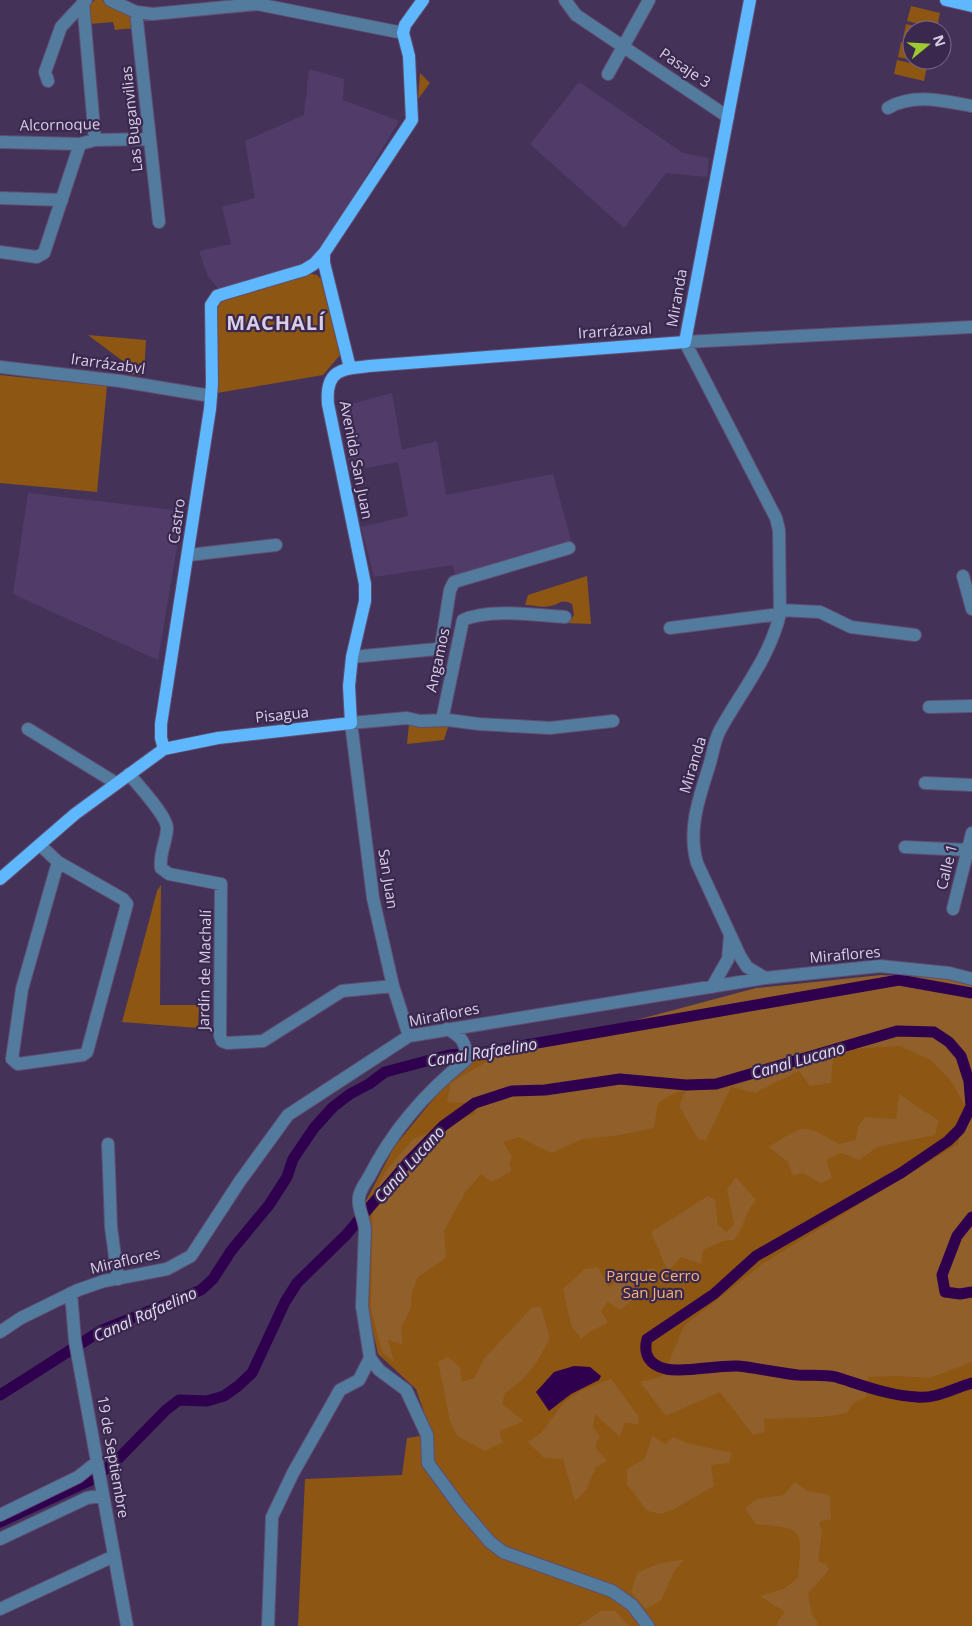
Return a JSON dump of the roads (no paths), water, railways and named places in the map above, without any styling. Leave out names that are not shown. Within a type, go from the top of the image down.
[{"type":"main road","points":[[350,368],[324,263],[324,253],[412,120],[409,56],[403,32],[405,25],[423,0]]},
{"type":"main road","name":"Miranda","points":[[685,342],[750,0]]},
{"type":"main road","points":[[946,0],[972,6]]},
{"type":"main road","name":"Castro","points":[[164,749],[161,738],[161,724],[189,555],[211,396],[211,305],[217,296],[304,270],[314,264],[324,253]]},
{"type":"main road","name":"Irarrázaval","points":[[350,368],[685,342]]},
{"type":"main road","name":"Avenida San Juan","points":[[350,368],[337,372],[331,379],[327,391],[331,425],[364,584],[365,601],[352,657],[349,686],[351,723]]},
{"type":"main road","name":"Pisagua","points":[[0,878],[116,783],[164,749],[218,738],[351,723]]},
{"type":"street","points":[[110,0],[136,12],[153,14],[257,4],[403,32]]},
{"type":"street","name":"Pasaje 3","points":[[565,0],[576,15],[728,117]]},
{"type":"street","points":[[608,74],[649,0]]},
{"type":"street","points":[[48,81],[44,72],[61,28],[84,1]]},
{"type":"street","points":[[84,1],[95,140]]},
{"type":"street","name":"Las Buganvilias","points":[[136,12],[159,222]]},
{"type":"street","points":[[888,108],[900,101],[912,99],[972,106]]},
{"type":"street","name":"Alcornoque","points":[[0,142],[80,144],[95,140],[150,139]]},
{"type":"street","points":[[0,252],[31,257],[41,256],[80,144]]},
{"type":"street","points":[[0,198],[62,200]]},
{"type":"street","name":"Irarrázaval","points":[[685,342],[972,327]]},
{"type":"street","name":"Miranda","points":[[685,342],[776,518],[780,540],[780,612],[774,636],[745,690],[719,732],[694,822],[692,847],[697,863],[740,956],[747,967],[765,978]]},
{"type":"street","name":"Irarrázabvl","points":[[0,367],[120,381],[211,396]]},
{"type":"street","points":[[189,555],[276,545]]},
{"type":"street","points":[[352,657],[437,649],[441,646],[450,590],[454,582],[569,548]]},
{"type":"street","points":[[963,576],[971,605]]},
{"type":"street","points":[[670,628],[780,612],[820,612],[851,627],[914,635]]},
{"type":"street","name":"Angamos","points":[[442,720],[463,620],[473,615],[495,614],[565,616]]},
{"type":"street","points":[[929,706],[972,706]]},
{"type":"street","name":"Pisagua","points":[[351,723],[402,718],[420,721],[442,720],[550,728],[613,722]]},
{"type":"street","name":"San Juan","points":[[351,723],[373,898],[393,986],[409,1036]]},
{"type":"street","points":[[28,729],[116,783]]},
{"type":"street","name":"Jardín de Machalí","points":[[129,774],[162,816],[168,827],[160,859],[161,868],[169,874],[221,884],[220,1036],[222,1042],[263,1041],[342,991],[393,986]]},
{"type":"street","points":[[925,782],[972,785]]},
{"type":"street","name":"Calle 1","points":[[953,908],[966,882],[968,850],[972,832]]},
{"type":"street","points":[[40,845],[58,862],[123,899],[127,904],[87,1052],[83,1055],[18,1064],[12,1059],[22,989],[58,862]]},
{"type":"street","points":[[904,847],[968,850]]},
{"type":"street","name":"Miranda","points":[[712,987],[728,959],[730,931]]},
{"type":"street","name":"Miraflores","points":[[0,1332],[21,1318],[71,1293],[104,1281],[167,1269],[191,1256],[240,1182],[288,1115],[409,1036],[765,978],[880,966],[949,973],[972,979]]},
{"type":"street","points":[[447,1029],[459,1036],[466,1044],[467,1055],[433,1089],[382,1152],[359,1196],[359,1208],[365,1222],[362,1306],[370,1358],[379,1370],[406,1390],[427,1435],[428,1463],[461,1508],[490,1542],[503,1552],[612,1591],[632,1605],[648,1626]]},
{"type":"street","points":[[108,1144],[111,1227],[118,1279]]},
{"type":"street","name":"19 de Septiembre","points":[[71,1293],[75,1341],[127,1626]]},
{"type":"street","points":[[268,1626],[272,1517],[293,1472],[340,1390],[359,1380],[370,1358]]},
{"type":"street","points":[[0,1515],[78,1477],[97,1464]]},
{"type":"street","points":[[0,1539],[87,1498],[103,1495]]},
{"type":"street","points":[[0,1609],[114,1556]]},
{"type":"waterway","name":"Canal Rafaelino","points":[[0,1395],[102,1330],[201,1290],[213,1279],[231,1251],[269,1205],[287,1177],[293,1159],[314,1128],[333,1107],[385,1072],[449,1055],[480,1053],[899,980],[972,993]]},
{"type":"waterway","name":"Canal Lucano","points":[[0,1522],[91,1480],[116,1461],[166,1410],[179,1400],[207,1401],[224,1396],[238,1386],[252,1373],[285,1302],[297,1283],[346,1235],[408,1162],[443,1126],[475,1103],[512,1091],[545,1090],[620,1079],[686,1085],[716,1084],[897,1031],[934,1032],[949,1042],[961,1056],[969,1081],[971,1106],[960,1129],[948,1141],[901,1173],[756,1256],[714,1294],[647,1339],[647,1354],[651,1362],[666,1369],[682,1370],[738,1366],[798,1375],[831,1376],[876,1390],[907,1396],[931,1396],[972,1383]]},
{"type":"waterway","name":"Canal Rafaelino","points":[[972,1217],[957,1236],[942,1275],[945,1292],[960,1294],[972,1292]]},
{"type":"district","name":"MACHALÍ","points":[[276,323]]},
{"type":"park label","name":"Parque Cerro San Juan","points":[[653,1284]]}]
